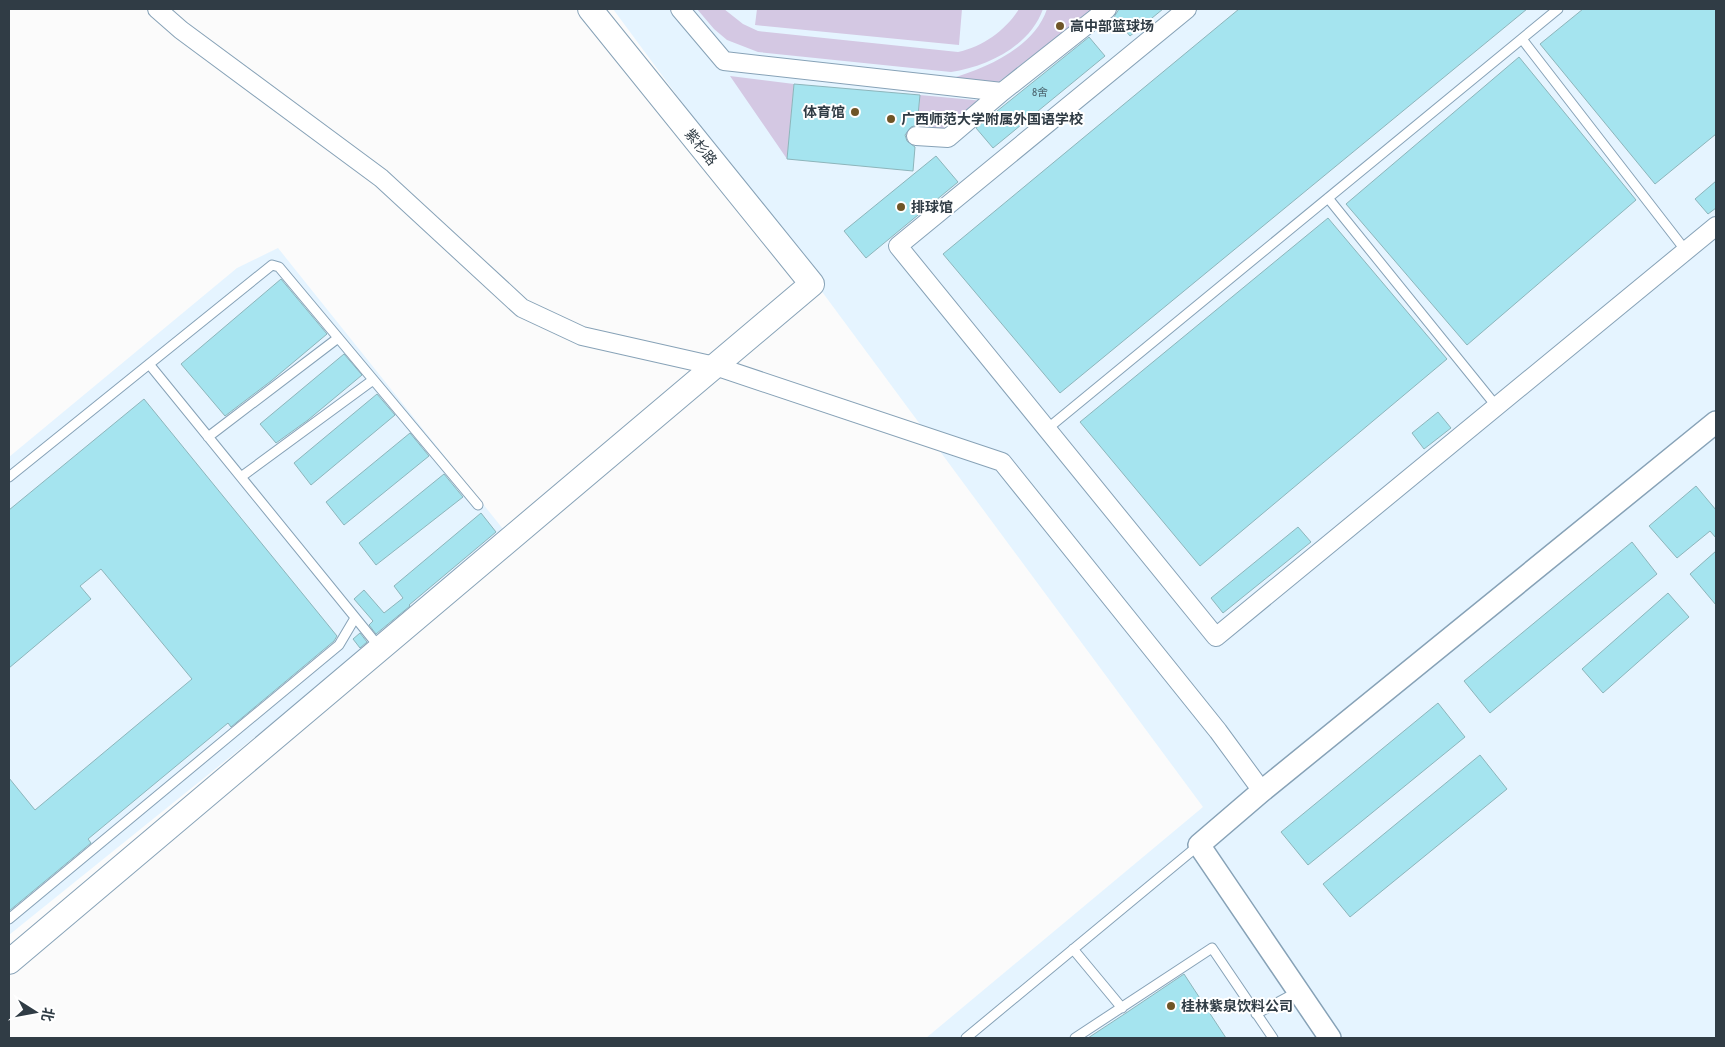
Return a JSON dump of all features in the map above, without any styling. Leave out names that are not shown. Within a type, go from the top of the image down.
[{"type":"main road","name":"紫杉路","points":[[590,9],[812,284],[715,366]]},
{"type":"main road","points":[[9,962],[715,366]]},
{"type":"street","points":[[157,9],[180,30],[381,178],[522,308],[582,336],[715,366],[1002,462],[1218,731],[1262,791]]},
{"type":"street","points":[[680,9],[724,61],[1002,92]]},
{"type":"street","points":[[916,136],[948,138],[1002,92],[1107,9]]},
{"type":"street","points":[[1187,9],[898,246],[1216,637],[1716,226]]},
{"type":"street","points":[[1330,1038],[1200,845],[1262,791],[1716,422]]},
{"type":"lane","points":[[1047,429],[1558,9]]},
{"type":"lane","points":[[1522,39],[1686,251]]},
{"type":"lane","points":[[1328,198],[1496,406]]},
{"type":"lane","points":[[9,477],[272,265],[279,268],[478,505]]},
{"type":"lane","points":[[208,437],[338,338]]},
{"type":"lane","points":[[149,364],[380,648]]},
{"type":"lane","points":[[241,477],[373,380]]},
{"type":"lane","points":[[9,919],[339,645],[355,618]]},
{"type":"lane","points":[[966,1038],[1200,845]]},
{"type":"lane","points":[[1075,1038],[1212,948],[1273,1038]]},
{"type":"lane","points":[[1074,949],[1122,1008]]},
{"type":"lane","points":[[1256,1014],[1299,991]]},
{"type":"shaded area","points":[[613,9],[1716,9],[1716,1038],[926,1038],[1203,807]]},
{"type":"shaded area","points":[[697,9],[724,9],[743,24],[758,31],[958,52],[985,42],[1001,31],[1019,9],[1043,9],[1037,22],[1018,44],[993,60],[951,72],[758,52],[727,40],[714,29]]},
{"type":"shaded area","points":[[757,9],[962,9],[959,45],[755,25]]},
{"type":"shaded area","points":[[1047,9],[1093,9],[996,84],[950,79],[979,69],[1020,45],[1041,23]]},
{"type":"shaded area","points":[[730,76],[794,84],[787,159]]},
{"type":"shaded area","points":[[920,95],[984,101],[948,132],[917,129]]},
{"type":"shaded area","points":[[278,248],[507,534],[9,935],[9,457],[237,268]]},
{"type":"building","points":[[1119,9],[1163,9],[1130,36],[1114,17]]},
{"type":"building","points":[[1239,9],[1527,9],[1060,393],[943,254]]},
{"type":"building","points":[[1583,9],[1716,9],[1716,134],[1655,184],[1540,44]]},
{"type":"building","points":[[1089,37],[1105,56],[993,148],[976,128]]},
{"type":"building","points":[[1519,57],[1636,200],[1467,345],[1346,204]]},
{"type":"building","name":"体育馆","points":[[794,84],[920,95],[917,125],[911,127],[905,135],[907,141],[915,147],[913,171],[787,159]]},
{"type":"building","name":"排球馆","points":[[936,156],[958,182],[866,258],[844,231]]},
{"type":"building","points":[[1716,181],[1716,208],[1708,214],[1695,199]]},
{"type":"building","points":[[1328,218],[1447,359],[1200,566],[1080,422]]},
{"type":"building","points":[[281,279],[327,334],[271,381],[225,416],[181,364]]},
{"type":"building","points":[[344,354],[362,375],[308,420],[276,443],[260,424]]},
{"type":"building","points":[[377,394],[395,415],[311,485],[294,463]]},
{"type":"building","points":[[144,399],[337,636],[334,641],[231,727],[228,723],[88,839],[91,843],[9,911],[9,778],[35,810],[192,679],[101,569],[80,586],[91,599],[9,668],[9,510]]},
{"type":"building","points":[[1438,412],[1451,428],[1424,449],[1412,433]]},
{"type":"building","points":[[410,433],[429,456],[344,525],[326,502]]},
{"type":"building","points":[[444,474],[463,497],[376,565],[359,543]]},
{"type":"building","points":[[1696,486],[1716,510],[1716,538],[1710,531],[1677,558],[1649,526]]},
{"type":"building","points":[[481,513],[496,532],[376,634],[369,625],[373,621],[354,599],[364,590],[384,613],[403,598],[394,586]]},
{"type":"building","points":[[1298,527],[1311,542],[1223,613],[1211,598]]},
{"type":"building","points":[[1632,542],[1657,574],[1490,713],[1464,681]]},
{"type":"building","points":[[1716,551],[1716,605],[1690,574]]},
{"type":"building","points":[[1668,593],[1689,617],[1603,693],[1582,669]]},
{"type":"building","points":[[360,633],[367,642],[360,648],[353,639]]},
{"type":"building","points":[[1438,703],[1465,737],[1308,865],[1281,832]]},
{"type":"building","points":[[1480,755],[1507,789],[1350,917],[1323,884]]},
{"type":"building","name":"桂林紫泉饮料公司","points":[[1184,974],[1226,1038],[1088,1038],[1126,1013]]},
{"type":"place","name":"高中部篮球场","points":[[1060,26]]},
{"type":"place","name":"体育馆","points":[[855,112]]},
{"type":"place","name":"广西师范大学附属外国语学校","points":[[891,119]]},
{"type":"place","name":"排球馆","points":[[901,207]]},
{"type":"place","name":"桂林紫泉饮料公司","points":[[1171,1006]]}]
